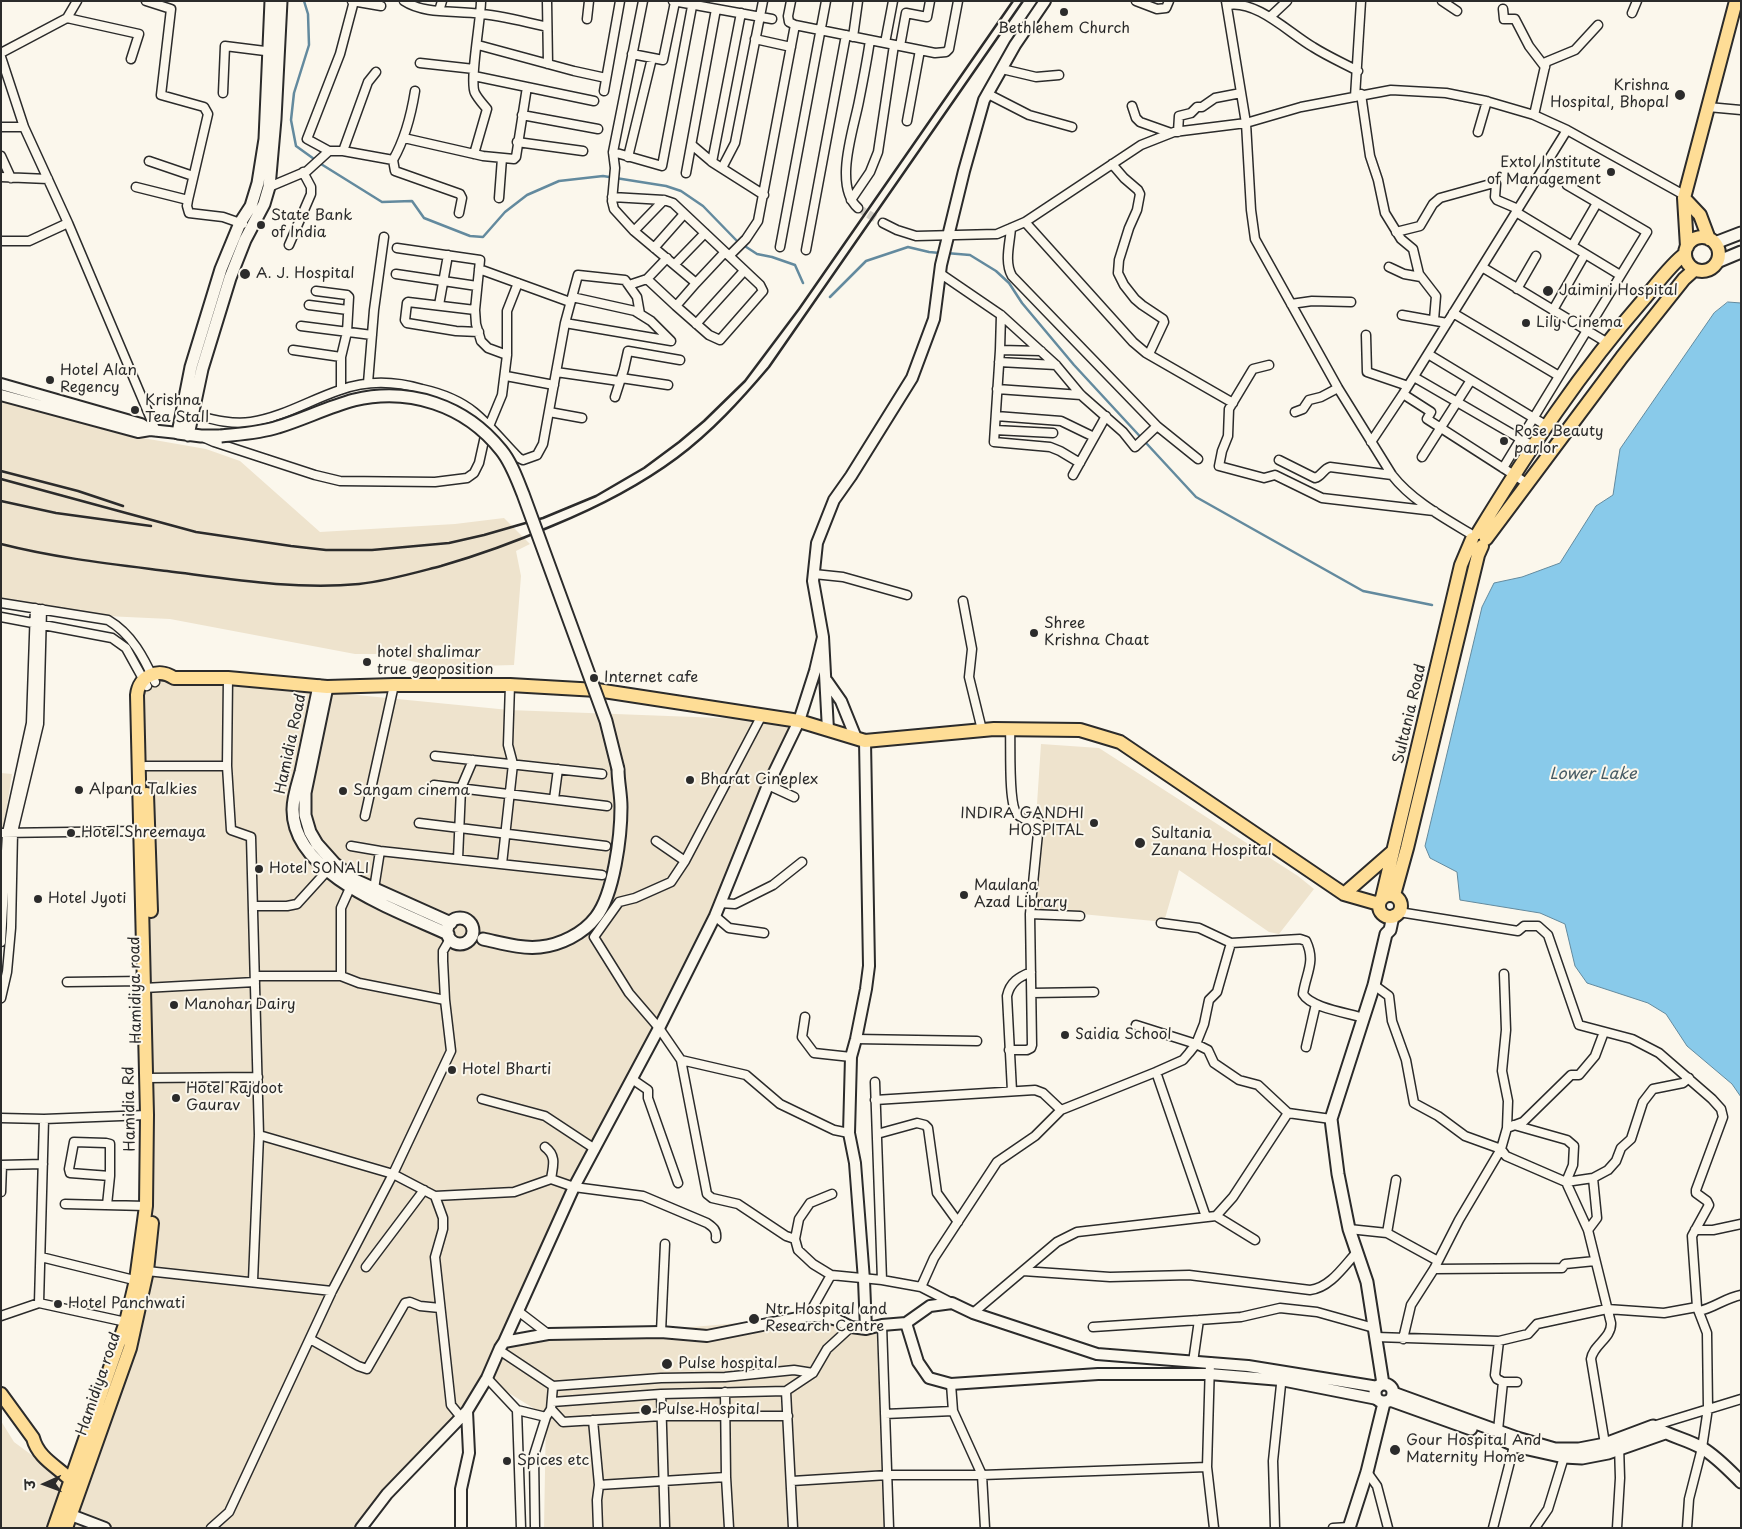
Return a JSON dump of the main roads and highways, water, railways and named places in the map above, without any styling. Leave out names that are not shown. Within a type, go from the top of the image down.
[{"type":"main road","points":[[245,225],[264,204],[269,187],[275,120],[271,1]]},
{"type":"main road","points":[[183,434],[197,368],[230,278],[258,183],[265,139],[273,52],[281,1]]},
{"type":"main road","points":[[1684,196],[1700,215],[1712,241],[1718,249],[1717,262],[1708,271],[1694,270],[1686,260],[1684,196],[1736,1]]},
{"type":"main road","points":[[1686,250],[1696,238],[1703,237],[1712,241],[1741,233]]},
{"type":"main road","name":"Sultania Road","points":[[1389,907],[1409,839],[1478,555],[1478,539],[1508,471],[1533,446],[1606,342],[1686,250]]},
{"type":"main road","points":[[1717,262],[1741,252]]},
{"type":"main road","name":"Sultania Road","points":[[1389,907],[1392,852],[1461,565],[1478,539],[1528,484],[1622,357],[1694,270]]},
{"type":"main road","points":[[183,434],[191,414],[197,368]]},
{"type":"main road","points":[[183,434],[221,436],[251,433],[277,428],[354,400],[379,396],[399,396],[437,403],[457,412],[481,430],[502,450],[524,494],[606,721],[618,769],[621,805],[615,866],[606,897],[596,917],[586,927],[573,937],[540,947],[524,947],[484,939],[460,944],[454,942],[450,932],[457,919],[465,920],[484,939]]},
{"type":"main road","points":[[145,830],[137,695],[138,687],[149,680],[166,682],[174,678],[228,678],[323,686],[510,685],[598,690],[799,721],[860,740],[1010,729],[1080,730],[1120,742],[1344,894],[1389,907],[1390,930],[1386,934],[1374,986],[1331,1119],[1338,1174],[1349,1229],[1367,1282],[1384,1394],[1367,1472],[1349,1527]]},
{"type":"main road","name":"Hamidiya road","points":[[80,1491],[130,1348],[152,1216],[155,1114],[150,1078],[145,830],[145,696],[149,680]]},
{"type":"main road","name":"Hamidia Road","points":[[323,686],[305,793],[299,812],[297,833],[310,854],[327,871],[350,888],[450,932]]},
{"type":"main road","name":"Hamidia Road","points":[[299,812],[322,850],[334,863],[355,880],[450,932]]},
{"type":"main road","points":[[1344,894],[1392,852]]},
{"type":"main road","points":[[468,941],[472,936],[472,928]]},
{"type":"main road","name":"Hamidia Rd","points":[[54,1528],[142,1278],[146,1206],[147,1115],[150,1078]]},
{"type":"main road","points":[[1,1394],[33,1438],[35,1445],[42,1455],[51,1465],[58,1468],[71,1480],[80,1491],[66,1528]]},
{"type":"main road","points":[[1384,1394],[1498,1430],[1516,1441],[1555,1449],[1579,1449],[1606,1444],[1619,1444],[1665,1433]]},
{"type":"main road","points":[[1384,1394],[1564,1457],[1582,1458],[1608,1453],[1619,1444],[1652,1426],[1702,1448],[1728,1468],[1741,1482]]},
{"type":"water","name":"Lower Lake","points":[[1728,302],[1741,303],[1741,1097],[1732,1084],[1687,1046],[1666,1014],[1648,1003],[1587,983],[1575,966],[1565,924],[1540,913],[1460,900],[1457,872],[1430,858],[1425,846],[1482,607],[1494,583],[1522,577],[1560,563],[1596,506],[1613,495],[1620,449],[1714,313]]},
{"type":"waterway","points":[[304,1],[308,14],[309,45],[294,93],[291,120],[296,146],[382,202],[412,201],[424,218],[470,236],[483,237],[505,212],[527,195],[559,181],[603,176],[666,186],[681,191],[703,206],[737,241],[757,254],[795,265],[803,283]]},
{"type":"waterway","points":[[830,297],[866,261],[908,247],[940,253]]},
{"type":"waterway","points":[[946,253],[970,255],[996,271],[1009,283],[1022,303],[1074,365],[1196,497],[1363,591],[1432,605]]},
{"type":"tunnel","points":[[858,208],[883,223]]},
{"type":"railway","points":[[1,479],[196,532],[326,550],[372,550],[449,543],[543,518],[596,496],[644,468],[679,442],[704,421],[745,381],[799,309],[1013,1]]},
{"type":"railway","points":[[1,544],[84,560],[239,580],[311,586],[359,584],[411,574],[483,553],[601,504],[662,469],[690,448],[726,415],[769,367],[1023,1]]},
{"type":"railway","points":[[1,471],[78,491],[123,506]]},
{"type":"railway","points":[[1,501],[56,513],[151,526]]},
{"type":"place","name":"Bethlehem Church","points":[[1064,12]]},
{"type":"place","name":"Krishna Hospital, Bhopal","points":[[1680,95]]},
{"type":"place","name":"Extol Institute of Management","points":[[1611,172]]},
{"type":"place","name":"State Bank of India","points":[[261,225]]},
{"type":"place","name":"A. J. Hospital","points":[[245,274]]},
{"type":"place","name":"Jaimini Hospital","points":[[1548,291]]},
{"type":"place","name":"Lily Cinema","points":[[1526,323]]},
{"type":"place","name":"Hotel Alan Regency","points":[[50,380]]},
{"type":"place","name":"Krishna Tea Stall","points":[[135,410]]},
{"type":"place","name":"Rose Beauty parlor","points":[[1504,441]]},
{"type":"place","name":"Shree Krishna Chaat","points":[[1034,633]]},
{"type":"place","name":"hotel shalimar true geoposition","points":[[367,662]]},
{"type":"place","name":"Internet cafe","points":[[594,678]]},
{"type":"place","name":"Bharat Cineplex","points":[[690,780]]},
{"type":"place","name":"Alpana Talkies","points":[[79,790]]},
{"type":"place","name":"Sangam cinema","points":[[343,791]]},
{"type":"place","name":"INDIRA GANDHI HOSPITAL","points":[[1094,823]]},
{"type":"place","name":"Hotel Shreemaya","points":[[71,833]]},
{"type":"place","name":"Sultania Zanana Hospital","points":[[1140,843]]},
{"type":"place","name":"Hotel SONALI","points":[[259,869]]},
{"type":"place","name":"Maulana Azad Library","points":[[964,895]]},
{"type":"place","name":"Hotel Jyoti","points":[[38,899]]},
{"type":"place","name":"Manohar Dairy","points":[[174,1005]]},
{"type":"place","name":"Saidia School","points":[[1065,1035]]},
{"type":"place","name":"Hotel Bharti","points":[[452,1070]]},
{"type":"place","name":"Hotel Rajdoot Gaurav","points":[[176,1098]]},
{"type":"place","name":"Hotel Panchwati","points":[[58,1304]]},
{"type":"place","name":"Ntr Hospital and Research Centre","points":[[754,1319]]},
{"type":"place","name":"Pulse hospital","points":[[667,1364]]},
{"type":"place","name":"Pulse Hospital","points":[[646,1410]]},
{"type":"place","name":"Gour Hospital And Maternity Home","points":[[1395,1450]]},
{"type":"place","name":"Spices etc","points":[[507,1461]]}]
